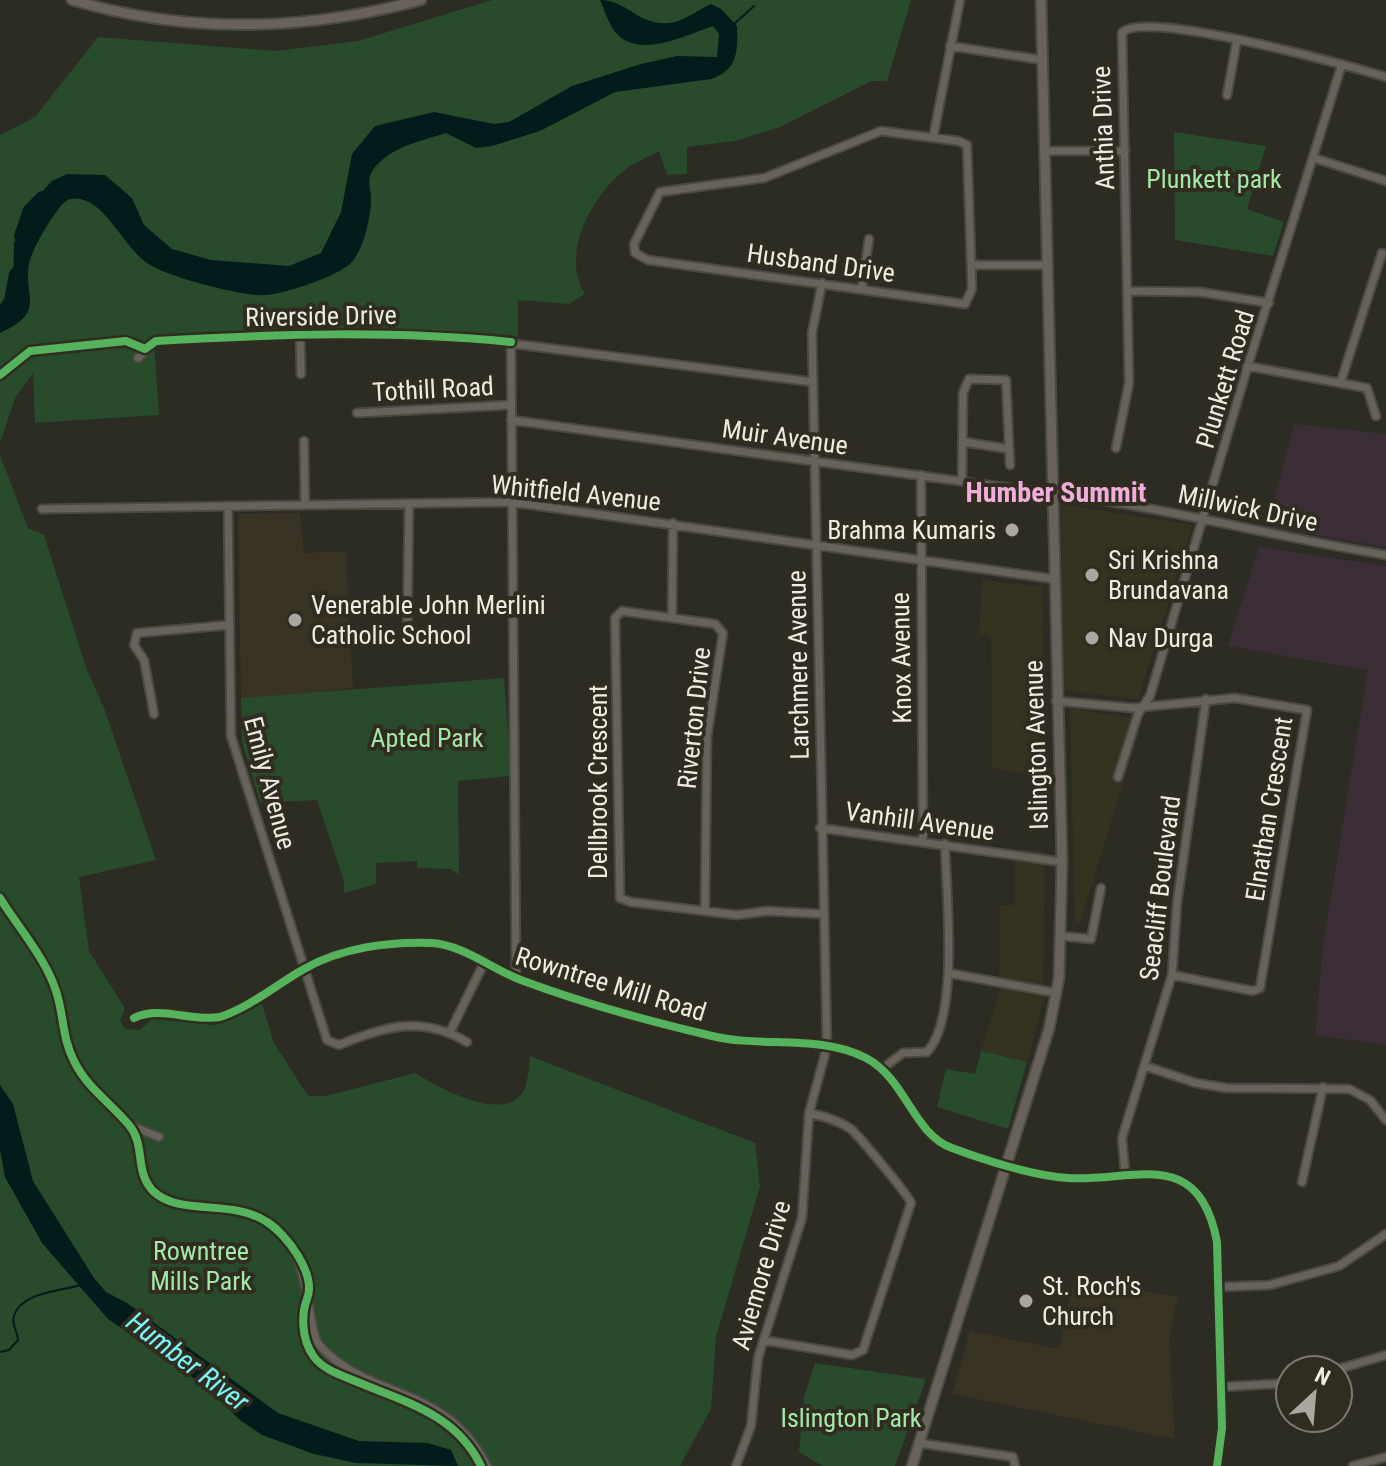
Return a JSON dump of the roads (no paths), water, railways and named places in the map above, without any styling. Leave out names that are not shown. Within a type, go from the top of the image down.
[{"type":"main road","points":[[72,0],[150,17],[243,25],[320,21],[421,0]]},
{"type":"main road","name":"Islington Avenue","points":[[912,1466],[1057,993],[1062,862],[1056,701],[1054,493],[1045,265],[1046,151],[1041,0]]},
{"type":"street","points":[[624,256],[634,250],[654,197],[663,190],[764,178],[881,131],[933,138],[960,0]]},
{"type":"street","name":"Anthia Drive","points":[[1116,448],[1129,383],[1121,55],[1125,29],[1143,25],[1237,40],[1386,77]]},
{"type":"street","points":[[1227,95],[1237,40]]},
{"type":"street","points":[[950,46],[1043,60]]},
{"type":"street","name":"Plunkett Road","points":[[1118,777],[1138,714],[1145,706],[1342,64]]},
{"type":"street","name":"Husband Drive","points":[[634,250],[648,260],[862,287],[960,305],[971,296],[969,150],[963,142],[933,138]]},
{"type":"street","points":[[1046,151],[1125,151]]},
{"type":"street","points":[[1314,158],[1386,181]]},
{"type":"street","points":[[862,287],[869,239]]},
{"type":"street","points":[[1341,381],[1382,253]]},
{"type":"street","points":[[972,265],[1045,265]]},
{"type":"street","name":"Larchmere Avenue","points":[[822,283],[812,333],[827,1047]]},
{"type":"street","points":[[1128,291],[1200,292],[1269,303]]},
{"type":"street","points":[[300,333],[301,374]]},
{"type":"street","name":"Riverside Drive","points":[[138,358],[156,341],[300,333],[444,335],[813,382]]},
{"type":"street","points":[[511,342],[516,978]]},
{"type":"street","points":[[0,375],[13,366]]},
{"type":"street","points":[[1247,366],[1367,388],[1376,416]]},
{"type":"street","points":[[962,481],[963,393],[969,379],[1006,380],[1010,465]]},
{"type":"street","name":"Tothill Road","points":[[357,413],[419,407],[511,405]]},
{"type":"street","name":"Muir Avenue","points":[[511,420],[1054,493]]},
{"type":"street","points":[[304,441],[305,505]]},
{"type":"street","points":[[964,442],[1009,449]]},
{"type":"street","name":"Knox Avenue","points":[[921,475],[919,558],[923,840]]},
{"type":"street","name":"Millwick Drive","points":[[1054,493],[1204,517],[1300,541],[1386,555]]},
{"type":"street","name":"Whitfield Avenue","points":[[42,509],[511,502],[1054,579]]},
{"type":"street","points":[[407,640],[409,504]]},
{"type":"street","name":"Emily Avenue","points":[[228,506],[231,736],[330,1044],[339,1045],[406,1023],[423,1024],[450,1032]]},
{"type":"street","points":[[672,618],[673,523]]},
{"type":"street","name":"Dellbrook Crescent","points":[[672,618],[624,611],[615,618],[618,892],[625,901],[737,915],[767,911],[824,914]]},
{"type":"street","name":"Riverton Drive","points":[[672,618],[715,624],[723,633],[707,737],[705,910]]},
{"type":"street","points":[[154,714],[144,660],[134,645],[137,633],[229,625]]},
{"type":"street","name":"Elnathan Crescent","points":[[1056,701],[1133,708],[1235,698],[1301,706],[1307,712],[1300,736],[1260,988],[1253,991],[1172,975]]},
{"type":"street","name":"Seacliff Boulevard","points":[[1125,1173],[1122,1138],[1172,975],[1177,903],[1206,699]]},
{"type":"street","name":"Vanhill Avenue","points":[[820,828],[923,840],[1062,862]]},
{"type":"street","points":[[883,1068],[903,1053],[923,1054],[930,1049],[947,997],[945,844]]},
{"type":"street","points":[[1061,936],[1091,939],[1101,888]]},
{"type":"street","points":[[0,898],[56,990],[64,1038],[74,1063],[94,1093],[129,1125],[159,1137]]},
{"type":"street","name":"Rowntree Mill Road","points":[[134,1018],[147,1012],[220,1017],[306,968],[372,946],[419,943],[448,946],[516,978],[727,1040],[851,1051],[883,1068],[900,1088],[922,1124],[941,1142],[1006,1164],[1063,1178],[1149,1172],[1170,1177],[1199,1198],[1214,1225],[1219,1287],[1222,1438],[1217,1466]]},
{"type":"street","points":[[467,1042],[450,1032],[484,963]]},
{"type":"street","points":[[948,973],[1057,993]]},
{"type":"street","name":"Aviemore Drive","points":[[736,1466],[751,1426],[755,1372],[763,1340],[802,1218],[809,1113],[827,1047]]},
{"type":"street","points":[[1145,1066],[1204,1085],[1323,1087],[1359,1092],[1386,1120]]},
{"type":"street","points":[[1302,1182],[1323,1087]]},
{"type":"street","points":[[763,1340],[844,1354],[863,1350],[911,1203],[908,1193],[879,1165],[854,1132],[809,1113]]},
{"type":"street","points":[[129,1125],[137,1141],[143,1178],[157,1194],[179,1204],[243,1210],[267,1221],[285,1236],[301,1260],[316,1341],[335,1362],[432,1406],[454,1420],[475,1442],[487,1466]]},
{"type":"street","points":[[1219,1287],[1270,1285],[1334,1268],[1352,1260],[1386,1234]]},
{"type":"street","points":[[1354,1364],[1386,1355]]},
{"type":"street","points":[[1221,1387],[1274,1384]]},
{"type":"street","points":[[919,1443],[1013,1457],[1015,1466]]},
{"type":"street","points":[[1353,1466],[1386,1457]]},
{"type":"water","points":[[600,0],[618,4],[659,23],[680,20],[711,4],[721,9],[737,26],[737,44],[731,65],[711,79],[615,92],[540,131],[492,146],[476,148],[446,133],[399,149],[383,159],[371,174],[368,224],[363,242],[351,263],[323,279],[275,294],[255,295],[225,290],[160,270],[140,257],[93,204],[82,199],[70,199],[52,217],[31,258],[28,275],[30,303],[24,318],[0,333],[0,312],[13,292],[14,243],[37,197],[52,181],[67,174],[105,175],[132,198],[144,225],[172,249],[211,260],[289,266],[321,253],[341,212],[352,154],[375,126],[434,112],[494,124],[509,122],[572,86],[641,64],[677,56],[717,57],[719,34],[713,26],[675,40],[634,44],[613,29]]},
{"type":"water","points":[[0,1085],[13,1104],[33,1181],[106,1292],[127,1303],[278,1413],[359,1441],[428,1443],[451,1450],[458,1466],[356,1463],[314,1454],[262,1435],[240,1420],[205,1386],[108,1319],[42,1243],[5,1177],[0,1150]]},
{"type":"waterway","points":[[734,24],[754,6]]},
{"type":"waterway","name":"Humber River","points":[[20,236],[29,210],[42,197]]},
{"type":"waterway","name":"Humber River","points":[[0,315],[10,301],[15,274]]},
{"type":"waterway","points":[[0,1352],[9,1350],[18,1340],[13,1320],[18,1308],[25,1302],[33,1297],[81,1285]]},
{"type":"place","name":"Brahma Kumaris","points":[[1012,530]]},
{"type":"place","name":"Sri Krishna Brundavana","points":[[1092,575]]},
{"type":"place","name":"Venerable John Merlini Catholic School","points":[[295,620]]},
{"type":"place","name":"Nav Durga","points":[[1092,638]]},
{"type":"place","name":"St. Roch's Church","points":[[1026,1301]]},
{"type":"district","name":"Humber Summit","points":[[1056,492]]},
{"type":"park label","name":"Plunkett park","points":[[1214,179]]},
{"type":"park label","name":"Apted Park","points":[[427,738]]},
{"type":"park label","name":"Rowntree Mills Park","points":[[201,1266]]},
{"type":"park label","name":"Islington Park","points":[[851,1418]]}]
